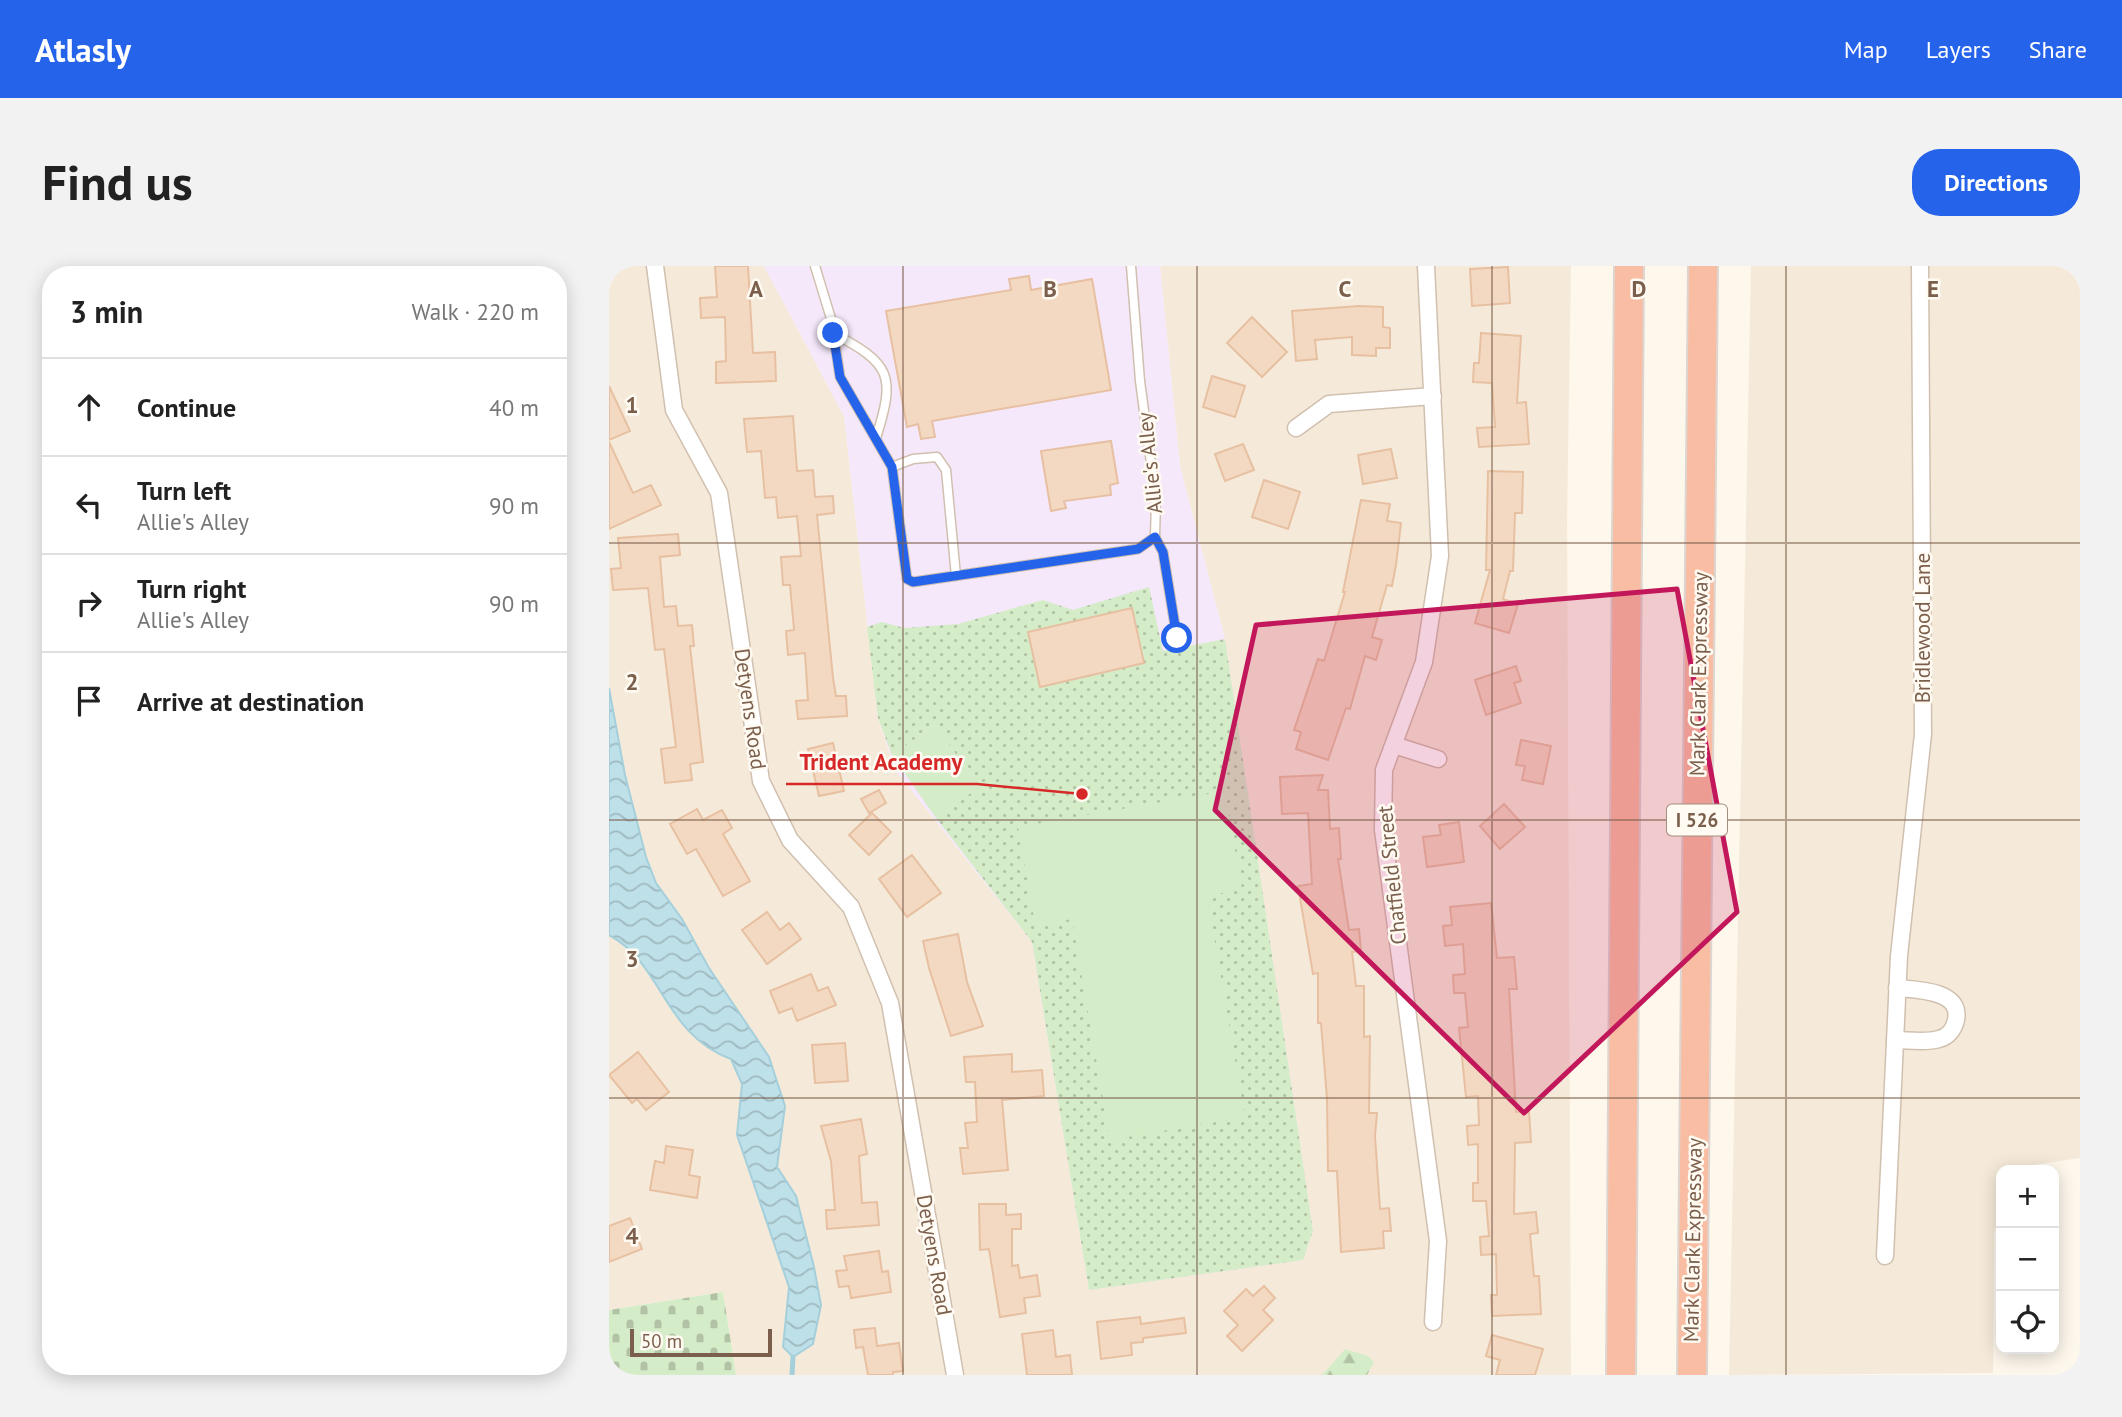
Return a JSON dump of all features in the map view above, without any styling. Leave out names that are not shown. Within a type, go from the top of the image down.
[{"type":"highway","points":[[1621,1375],[1629,266]]},
{"type":"highway","name":"Mark Clark Expressway","points":[[1692,1375],[1703,266]]},
{"type":"street","name":"Detyens Road","points":[[655,266],[674,410],[719,493],[761,781],[790,839],[851,907],[890,1003],[955,1375]]},
{"type":"street","name":"Chatfield Street","points":[[1426,266],[1439,568],[1424,662],[1384,770],[1383,830],[1438,1241],[1433,1322]]},
{"type":"street","name":"Bridlewood Lane","points":[[1885,1256],[1898,988],[1923,734],[1920,266]]},
{"type":"street","points":[[1296,428],[1329,404],[1433,396]]},
{"type":"street","points":[[1394,745],[1438,759]]},
{"type":"street","points":[[1895,1040],[1937,1040],[1948,1035],[1955,1027],[1957,1015],[1954,1003],[1945,996],[1898,988]]},
{"type":"lane","name":"Allie's Alley","points":[[815,266],[833,333],[840,377],[892,467],[907,579],[913,582],[1138,549],[1155,537],[1156,500],[1140,381],[1131,266]]},
{"type":"lane","points":[[833,333],[870,353],[884,371],[888,399],[877,438]]},
{"type":"lane","points":[[892,467],[913,459],[937,457],[946,470],[956,576]]},
{"type":"lane","points":[[1155,537],[1163,552],[1177,638]]},
{"type":"highlighted area","points":[[1677,589],[1737,912],[1524,1113],[1215,810],[1256,625]]},
{"type":"shaded area","points":[[609,266],[764,266],[844,416],[878,718],[896,771],[1032,942],[1089,1290],[1225,639],[1180,466],[1160,266],[1571,266],[1567,520],[1571,1375],[736,1375],[723,1292],[609,1310]]},
{"type":"shaded area","points":[[764,266],[1160,266],[1180,466],[1225,639],[1313,1231],[1303,1260],[1089,1290],[1032,942],[896,771],[878,718],[844,416]]},
{"type":"shaded area","points":[[1751,266],[2080,266],[2080,1158],[2034,1165],[1996,1165],[1993,1373],[1729,1375]]},
{"type":"green space","points":[[1149,587],[1163,651],[1225,639],[1313,1231],[1303,1260],[1089,1290],[1032,942],[936,818],[979,787],[935,725],[892,755],[878,718],[867,627],[882,622],[904,628],[958,624],[1043,600],[1073,610]]},
{"type":"green space","points":[[935,725],[979,787],[936,818],[892,755]]},
{"type":"green space","points":[[1225,791],[1242,889],[1207,896],[1245,1117],[1110,1140],[1072,919],[1035,925],[1018,827]]},
{"type":"green space","points":[[723,1292],[736,1375],[609,1375],[609,1310]]},
{"type":"green space","points":[[1345,1349],[1368,1356],[1374,1362],[1367,1375],[1322,1375]]},
{"type":"water","points":[[609,688],[625,775],[646,857],[656,883],[682,919],[709,968],[769,1057],[785,1106],[777,1167],[796,1196],[821,1305],[813,1344],[793,1357],[783,1347],[789,1287],[737,1135],[742,1084],[731,1059],[709,1048],[691,1034],[641,963],[609,935]]},
{"type":"building","points":[[715,266],[748,266],[753,353],[775,352],[776,381],[716,383],[716,362],[726,361],[725,317],[701,318],[700,298],[717,297]]},
{"type":"building","points":[[1508,267],[1510,303],[1472,306],[1470,269]]},
{"type":"building","points":[[1029,276],[1031,290],[1092,279],[1111,390],[932,421],[935,437],[921,439],[918,424],[907,427],[886,311],[1011,290],[1009,279]]},
{"type":"building","points":[[1383,307],[1383,327],[1390,328],[1390,348],[1376,348],[1376,356],[1352,355],[1352,337],[1315,340],[1317,359],[1296,361],[1292,311]]},
{"type":"building","points":[[1252,317],[1287,352],[1262,377],[1227,343]]},
{"type":"building","points":[[1481,333],[1521,336],[1517,403],[1526,402],[1529,444],[1479,447],[1477,428],[1495,427],[1492,383],[1473,382],[1474,363],[1479,363]]},
{"type":"building","points":[[1212,376],[1245,386],[1235,417],[1203,407]]},
{"type":"building","points":[[609,386],[630,431],[609,440]]},
{"type":"building","points":[[793,416],[797,471],[813,470],[815,497],[833,496],[834,513],[817,515],[833,678],[836,696],[846,696],[847,716],[798,719],[796,701],[808,700],[805,653],[788,655],[786,631],[794,630],[790,585],[783,585],[781,557],[801,556],[797,516],[778,518],[776,497],[765,498],[761,451],[747,452],[744,419]]},
{"type":"building","points":[[1111,441],[1118,483],[1110,485],[1111,495],[1064,501],[1066,508],[1051,511],[1041,451]]},
{"type":"building","points":[[609,442],[633,493],[651,485],[661,505],[609,529]]},
{"type":"building","points":[[1243,444],[1254,470],[1225,481],[1215,454]]},
{"type":"building","points":[[1391,449],[1397,478],[1363,484],[1358,455]]},
{"type":"building","points":[[1488,471],[1523,472],[1522,513],[1515,513],[1513,571],[1510,571],[1503,599],[1518,604],[1509,633],[1475,623],[1490,570],[1486,570]]},
{"type":"building","points":[[1264,480],[1300,492],[1288,529],[1252,517]]},
{"type":"building","points":[[1361,500],[1390,504],[1387,521],[1401,523],[1396,565],[1392,586],[1387,585],[1372,637],[1382,640],[1376,660],[1365,656],[1350,709],[1346,708],[1328,760],[1296,749],[1301,732],[1294,730],[1318,659],[1324,661],[1345,592]]},
{"type":"building","points":[[678,534],[680,555],[660,557],[664,607],[676,606],[678,626],[692,625],[694,646],[690,646],[703,762],[690,764],[692,780],[665,783],[661,749],[676,747],[664,649],[655,650],[648,588],[613,590],[611,569],[621,568],[618,538]]},
{"type":"building","points":[[1132,608],[1144,663],[1040,687],[1028,632]]},
{"type":"building","points":[[1516,666],[1521,681],[1514,683],[1521,703],[1486,715],[1475,680]]},
{"type":"building","points":[[1521,740],[1551,746],[1543,784],[1522,780],[1525,766],[1516,765]]},
{"type":"building","points":[[833,743],[844,791],[819,796],[808,749]]},
{"type":"building","points":[[1323,775],[1318,790],[1328,790],[1330,829],[1339,828],[1341,859],[1338,859],[1349,930],[1359,929],[1361,951],[1352,952],[1356,986],[1364,986],[1364,1037],[1370,1036],[1369,1113],[1377,1113],[1375,1136],[1380,1209],[1389,1208],[1391,1231],[1383,1231],[1384,1248],[1341,1252],[1337,1171],[1328,1171],[1327,1099],[1321,1023],[1318,1023],[1318,973],[1313,974],[1298,886],[1312,884],[1308,813],[1282,814],[1280,777]]},
{"type":"building","points":[[879,790],[886,803],[869,813],[861,799]]},
{"type":"building","points":[[1504,804],[1525,827],[1500,849],[1480,826]]},
{"type":"building","points":[[697,809],[703,820],[722,810],[732,828],[723,834],[750,881],[723,896],[696,849],[687,854],[670,824]]},
{"type":"building","points":[[872,813],[891,832],[869,855],[849,835]]},
{"type":"building","points":[[1459,822],[1464,862],[1427,867],[1423,837],[1441,835],[1439,825]]},
{"type":"building","points":[[912,855],[941,893],[907,917],[879,879]]},
{"type":"building","points":[[1491,903],[1497,958],[1514,957],[1517,989],[1509,989],[1516,1112],[1529,1111],[1531,1142],[1515,1143],[1514,1214],[1536,1212],[1538,1233],[1530,1234],[1534,1276],[1539,1276],[1541,1314],[1492,1316],[1491,1295],[1497,1295],[1496,1254],[1481,1255],[1480,1237],[1489,1236],[1486,1201],[1473,1201],[1473,1183],[1478,1183],[1478,1144],[1468,1145],[1467,1126],[1479,1125],[1478,1096],[1466,1097],[1459,1028],[1468,1027],[1465,993],[1454,993],[1453,975],[1465,974],[1463,944],[1445,946],[1443,926],[1452,925],[1450,907]]},
{"type":"building","points":[[767,912],[780,930],[789,923],[801,939],[767,964],[742,930]]},
{"type":"building","points":[[958,934],[967,982],[983,1026],[951,1036],[923,941]]},
{"type":"building","points":[[811,974],[818,991],[828,987],[836,1005],[797,1021],[792,1008],[779,1013],[770,991]]},
{"type":"building","points":[[845,1043],[848,1081],[815,1083],[812,1045]]},
{"type":"building","points":[[638,1052],[669,1092],[646,1110],[637,1099],[632,1103],[609,1075]]},
{"type":"building","points":[[1012,1054],[1012,1072],[1042,1070],[1044,1096],[1002,1100],[1008,1170],[963,1174],[960,1148],[968,1148],[965,1123],[977,1122],[975,1082],[966,1082],[964,1057]]},
{"type":"building","points":[[861,1119],[867,1154],[859,1156],[862,1203],[877,1202],[879,1225],[827,1229],[826,1210],[835,1210],[831,1161],[821,1126]]},
{"type":"building","points":[[666,1146],[693,1150],[689,1175],[700,1177],[697,1198],[650,1190],[655,1161],[664,1163]]},
{"type":"building","points":[[979,1204],[1006,1204],[1006,1215],[1021,1214],[1021,1229],[1012,1229],[1012,1266],[1018,1265],[1020,1278],[1037,1275],[1040,1296],[1024,1298],[1026,1313],[1000,1317],[989,1249],[980,1250]]},
{"type":"building","points":[[630,1218],[642,1249],[609,1262],[609,1226]]},
{"type":"building","points":[[879,1251],[882,1272],[888,1271],[891,1292],[851,1298],[849,1286],[839,1287],[836,1271],[847,1270],[844,1256]]},
{"type":"building","points":[[1264,1286],[1275,1298],[1263,1310],[1273,1320],[1242,1351],[1227,1336],[1238,1325],[1224,1311],[1246,1289],[1253,1296]]},
{"type":"building","points":[[1140,1317],[1141,1324],[1184,1318],[1186,1333],[1143,1338],[1143,1342],[1131,1343],[1132,1355],[1101,1359],[1097,1322]]},
{"type":"building","points":[[875,1328],[877,1346],[899,1343],[903,1371],[893,1372],[893,1375],[868,1375],[863,1347],[856,1348],[854,1330]]},
{"type":"building","points":[[1053,1330],[1056,1357],[1070,1355],[1072,1375],[1027,1375],[1022,1334]]},
{"type":"building","points":[[1492,1335],[1543,1349],[1535,1375],[1496,1375],[1500,1360],[1486,1356]]},
{"type":"waterway","points":[[792,1375],[793,1357]]},
{"type":"place","name":"Trident Academy","points":[[1082,794]]},
{"type":"route","points":[[833,333],[840,377],[892,467],[907,579],[913,582],[1138,549],[1155,537],[1163,552],[1177,638]]}]
